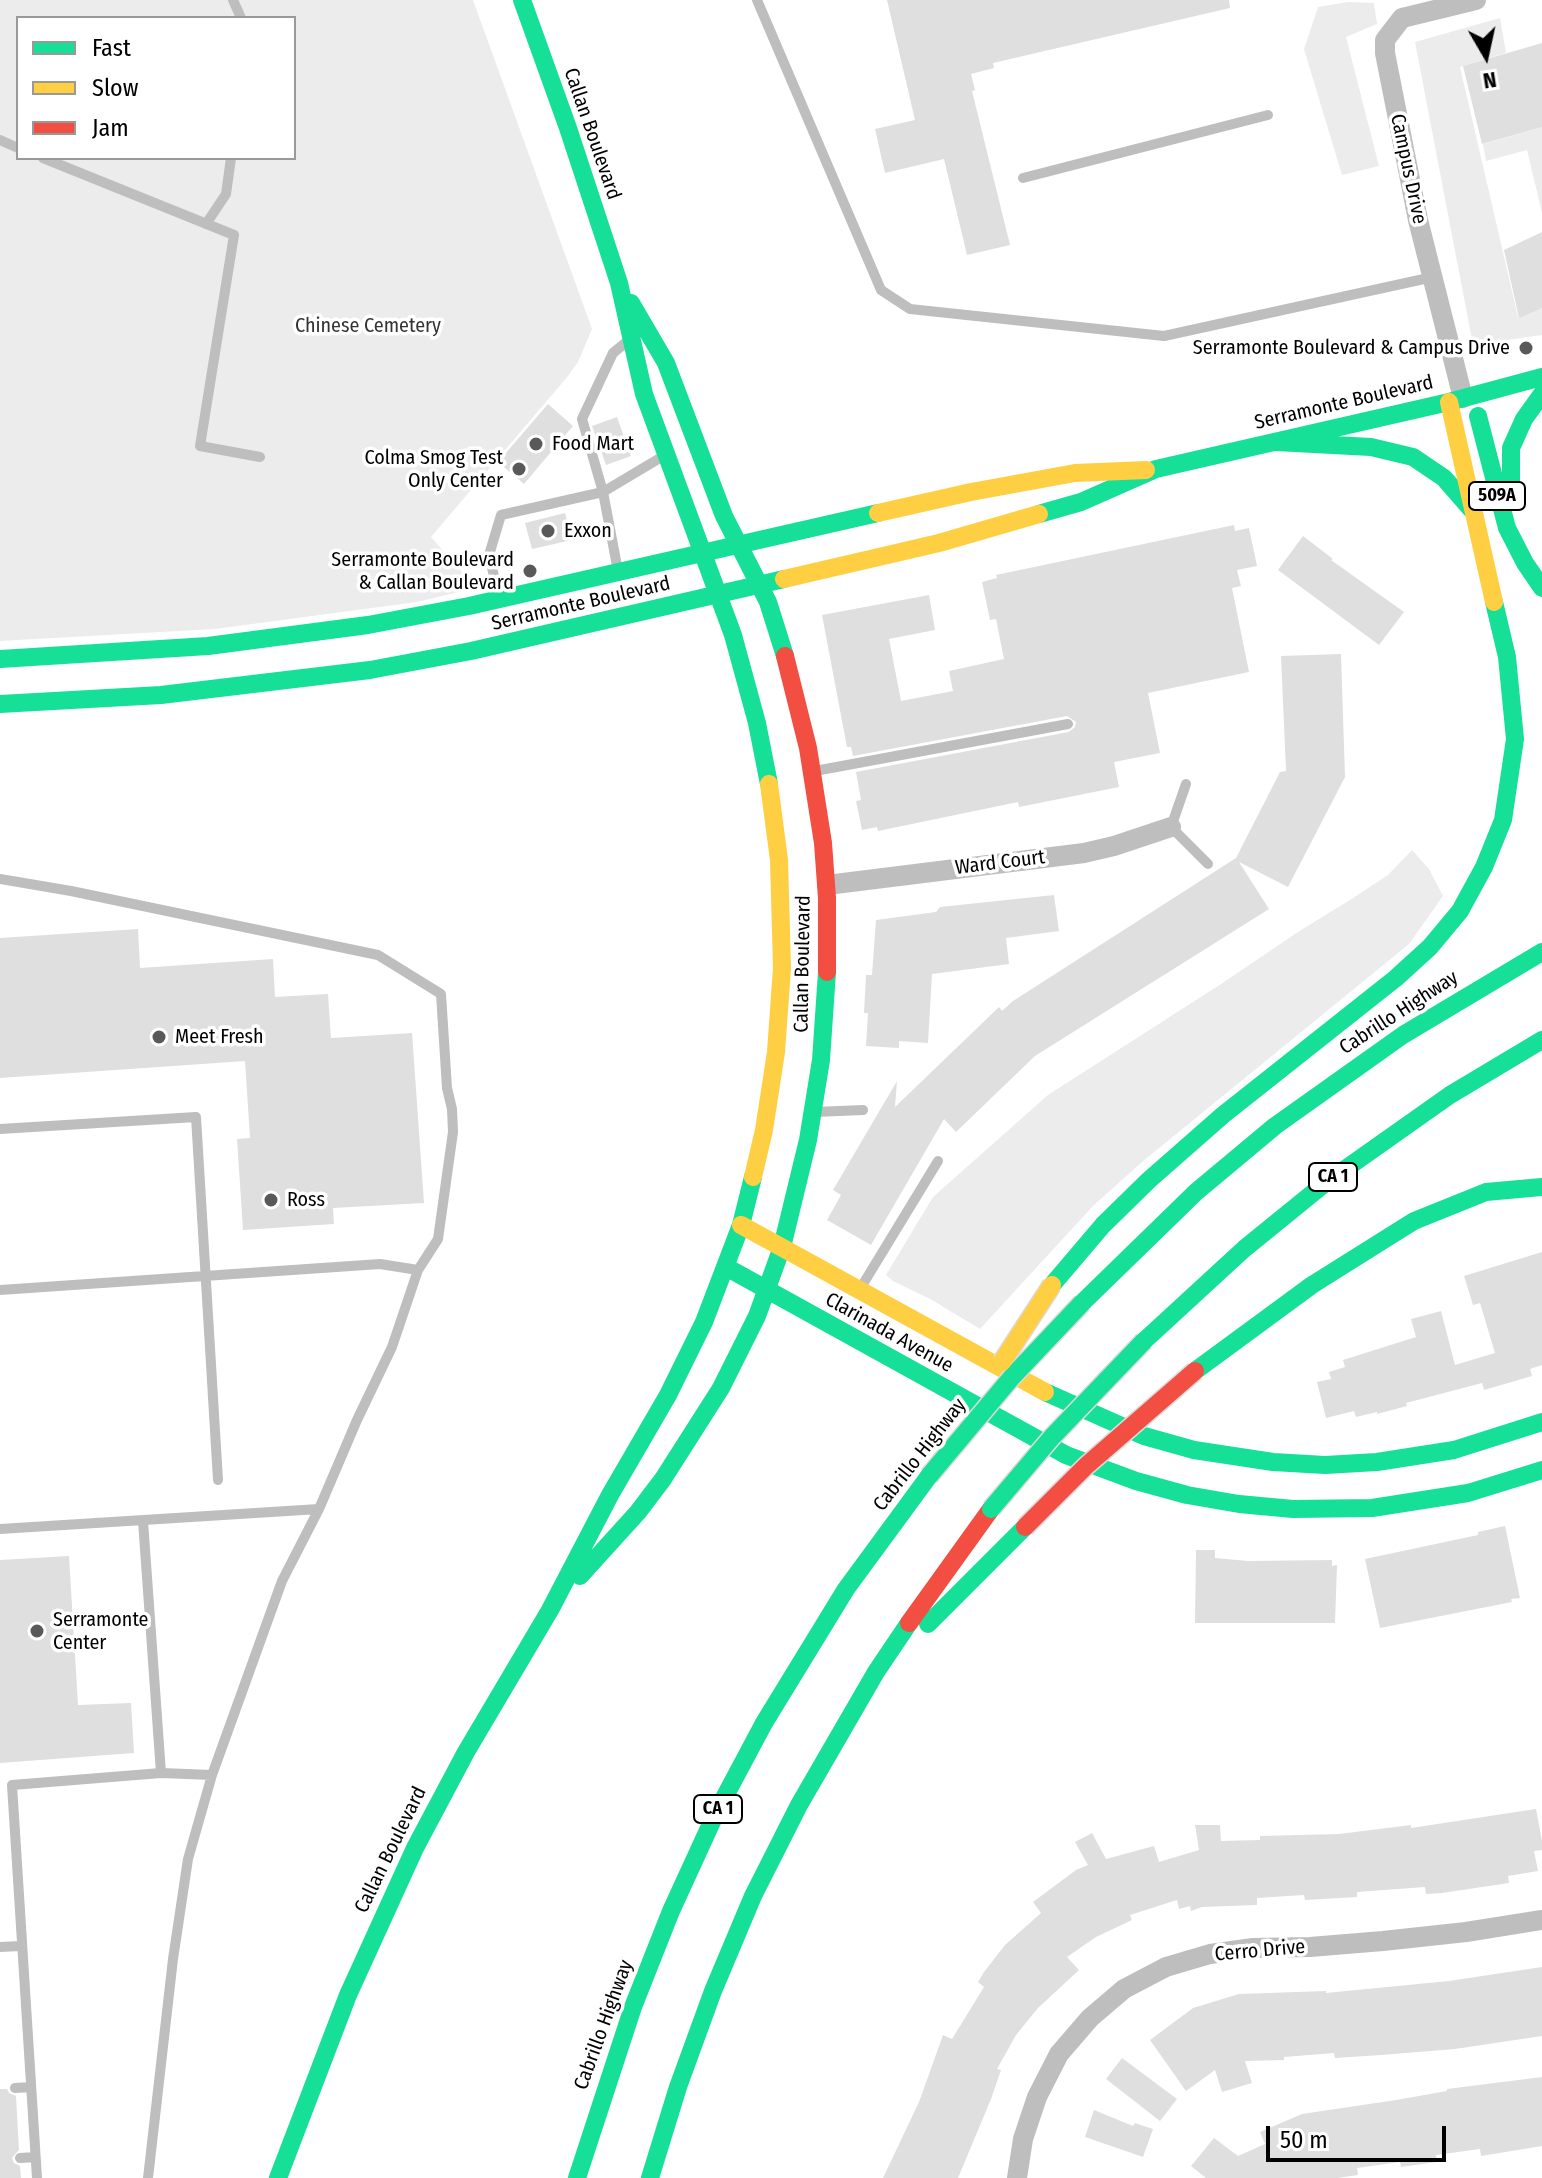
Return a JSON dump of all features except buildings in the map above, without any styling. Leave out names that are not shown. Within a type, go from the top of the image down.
[{"type":"main road","name":"Callan Boulevard","points":[[278,2178],[348,1995],[392,1896],[459,1763],[550,1610],[610,1495],[681,1370],[741,1225],[773,1077],[779,1022],[782,913],[779,860],[763,750],[751,697],[704,552],[639,376],[619,283],[522,0]]},
{"type":"main road","name":"Callan Boulevard","points":[[550,1610],[638,1512],[663,1479],[721,1388],[746,1340],[782,1247],[813,1112],[821,1060],[827,978],[827,885],[813,772],[788,662],[760,585],[738,545],[666,363],[619,283]]},
{"type":"main road","name":"Serramonte Boulevard","points":[[0,704],[213,690],[370,670],[471,651],[947,541],[1081,502],[1156,469],[1462,399],[1542,377]]},
{"type":"main road","name":"509A","points":[[1542,394],[1518,429],[1511,448],[1509,467],[1517,524],[1542,585]]},
{"type":"main road","points":[[929,1476],[1052,1285],[1103,1225],[1223,1115],[1414,963],[1445,930],[1473,889],[1503,820],[1515,739],[1507,657],[1471,510],[1462,399]]},
{"type":"main road","name":"509A","points":[[1462,399],[1503,517],[1519,551],[1542,585]]},
{"type":"main road","points":[[1276,442],[1371,447],[1413,457],[1444,478],[1471,510]]},
{"type":"main road","name":"Serramonte Boulevard","points":[[0,659],[262,640],[417,617],[971,492],[1060,475],[1156,469]]},
{"type":"main road","name":"Cabrillo Highway","points":[[577,2178],[637,1995],[715,1815],[764,1723],[846,1589],[929,1476],[1002,1387],[1082,1303],[1196,1192],[1285,1118],[1403,1035],[1542,952]]},
{"type":"main road","name":"CA 1","points":[[650,2178],[695,2038],[753,1896],[823,1760],[876,1672],[991,1509],[1061,1427],[1144,1341],[1244,1249],[1334,1176],[1450,1095],[1542,1040]]},
{"type":"main road","points":[[876,1672],[950,1603],[1095,1457],[1195,1371],[1312,1285],[1414,1221],[1486,1192],[1542,1187]]},
{"type":"main road","name":"Clarinada Avenue","points":[[741,1225],[985,1360],[1089,1412],[1144,1436],[1220,1455],[1297,1464],[1377,1462],[1454,1450],[1542,1422]]},
{"type":"main road","name":"Clarinada Avenue","points":[[726,1267],[1066,1455],[1136,1481],[1187,1495],[1293,1509],[1372,1508],[1468,1493],[1542,1470]]},
{"type":"main road","name":"Callan Boulevard","points":[[291,2178],[300,2123]]},
{"type":"street","name":"Campus Drive","points":[[1462,399],[1418,220],[1385,40],[1402,18],[1476,0]]},
{"type":"street","name":"Ward Court","points":[[827,885],[1084,853],[1171,827]]},
{"type":"street","name":"Cerro Drive","points":[[1002,2178],[1059,2054],[1090,2018],[1124,1989],[1166,1967],[1210,1954],[1253,1948],[1383,1941],[1542,1920]]},
{"type":"street","name":"Cerro Drive","points":[[1017,2178],[1023,2139],[1037,2097]]},
{"type":"lane","points":[[757,0],[881,290],[910,309],[1164,336],[1433,277]]},
{"type":"lane","points":[[1023,178],[1268,115]]},
{"type":"lane","points":[[48,160],[234,235],[200,446],[260,457]]},
{"type":"lane","points":[[206,224],[226,194],[231,160]]},
{"type":"lane","points":[[619,572],[603,492],[582,419],[613,353],[631,339]]},
{"type":"lane","points":[[500,599],[489,555],[501,515],[603,492],[667,453]]},
{"type":"lane","points":[[813,772],[1068,724]]},
{"type":"lane","points":[[1186,784],[1171,827],[1208,864]]},
{"type":"lane","points":[[0,879],[378,955],[441,994],[453,1132],[438,1239],[418,1270],[392,1347],[319,1509],[282,1581],[212,1775],[188,1859],[173,1959],[148,2178]]},
{"type":"lane","points":[[813,1112],[863,1110]]},
{"type":"lane","points":[[0,1129],[196,1117],[218,1480]]},
{"type":"lane","points":[[859,1290],[938,1161]]},
{"type":"lane","points":[[0,1290],[380,1264],[418,1270]]},
{"type":"lane","points":[[0,1529],[319,1509]]},
{"type":"lane","points":[[143,1521],[161,1773]]},
{"type":"lane","points":[[37,2178],[12,1785],[161,1773],[212,1775]]},
{"type":"lane","points":[[0,1947],[21,1946]]},
{"type":"lane","points":[[15,2088],[31,2087]]},
{"type":"lane","points":[[20,2158],[35,2157]]},
{"type":"green space","name":"Chinese Cemetery","points":[[0,0],[473,0],[592,329],[578,362],[568,376],[431,537],[476,588],[417,602],[215,629],[0,641]]},
{"type":"green space","points":[[1348,2],[1374,3],[1377,24],[1346,37],[1379,166],[1342,175],[1304,49],[1318,7]]},
{"type":"green space","points":[[1500,18],[1506,53],[1460,67],[1518,317],[1542,308],[1542,335],[1473,345],[1415,42]]},
{"type":"green space","points":[[1542,127],[1542,213],[1527,150],[1486,161],[1483,144]]},
{"type":"green space","points":[[1412,850],[1429,869],[1443,896],[1409,944],[1142,1162],[1093,1206],[980,1329],[886,1275],[933,1197],[1048,1095],[1388,875]]},
{"type":"traffic: fast","points":[[522,0],[619,283],[644,394],[733,635],[757,723],[769,784]]},
{"type":"traffic: fast","points":[[631,303],[666,363],[724,516],[768,602],[785,656]]},
{"type":"traffic: fast","points":[[1039,514],[1081,502],[1156,469],[1449,402],[1542,377]]},
{"type":"traffic: fast","points":[[1511,498],[1511,448],[1524,419],[1542,394]]},
{"type":"traffic: fast","points":[[1478,416],[1507,528],[1542,588]]},
{"type":"traffic: fast","points":[[1276,442],[1371,447],[1413,457],[1444,478],[1471,509]]},
{"type":"traffic: fast","points":[[0,659],[208,646],[368,625],[469,606],[878,513]]},
{"type":"traffic: fast","points":[[0,704],[161,695],[370,670],[471,651],[784,579]]},
{"type":"traffic: fast","points":[[1052,1285],[1103,1225],[1149,1180],[1223,1115],[1396,978],[1430,947],[1460,911],[1484,867],[1503,820],[1515,739],[1507,657],[1494,602]]},
{"type":"traffic: fast","points":[[1082,1303],[1196,1192],[1275,1126],[1403,1035],[1542,952]]},
{"type":"traffic: fast","points":[[580,1576],[638,1512],[663,1479],[721,1388],[757,1316],[782,1247],[808,1140],[821,1060],[827,972]]},
{"type":"traffic: fast","points":[[1144,1341],[1244,1249],[1324,1184],[1450,1095],[1542,1040]]},
{"type":"traffic: fast","points":[[278,2178],[348,1995],[415,1848],[466,1752],[550,1610],[610,1495],[668,1395],[704,1322],[741,1225],[753,1177]]},
{"type":"traffic: fast","points":[[1195,1371],[1312,1285],[1414,1221],[1486,1192],[1542,1187]]},
{"type":"traffic: fast","points":[[726,1267],[1066,1455],[1136,1481],[1187,1495],[1293,1509],[1372,1508],[1468,1493],[1542,1470]]},
{"type":"traffic: fast","points":[[929,1476],[1012,1377],[1082,1303]]},
{"type":"traffic: fast","points":[[991,1509],[1052,1437],[1144,1341]]},
{"type":"traffic: fast","points":[[1045,1392],[1144,1436],[1194,1450],[1273,1462],[1325,1465],[1377,1462],[1454,1450],[1542,1422]]},
{"type":"traffic: fast","points":[[577,2178],[633,2007],[671,1911],[715,1815],[764,1723],[846,1589],[929,1476]]},
{"type":"traffic: fast","points":[[928,1624],[1025,1527]]},
{"type":"traffic: fast","points":[[650,2178],[678,2087],[713,1991],[753,1896],[799,1805],[876,1672],[909,1623]]},
{"type":"traffic: slow","points":[[1449,402],[1494,602]]},
{"type":"traffic: slow","points":[[878,513],[1075,473],[1146,470]]},
{"type":"traffic: slow","points":[[784,579],[939,543],[1039,514]]},
{"type":"traffic: slow","points":[[753,1177],[776,1052],[782,968],[779,860],[769,784]]},
{"type":"traffic: slow","points":[[741,1225],[1045,1392]]},
{"type":"traffic: slow","points":[[1002,1362],[1052,1285]]},
{"type":"traffic: jam","points":[[785,656],[808,748],[823,843],[827,972]]},
{"type":"traffic: jam","points":[[1025,1527],[1086,1466],[1195,1371]]},
{"type":"traffic: jam","points":[[909,1623],[991,1509]]},
{"type":"place","name":"Serramonte Boulevard & Campus Drive","points":[[1526,348]]},
{"type":"place","name":"Food Mart","points":[[536,444]]},
{"type":"place","name":"Colma Smog Test Only Center","points":[[519,469]]},
{"type":"place","name":"Exxon","points":[[548,531]]},
{"type":"place","name":"Serramonte Boulevard & Callan Boulevard","points":[[530,571]]},
{"type":"place","name":"Meet Fresh","points":[[159,1037]]},
{"type":"place","name":"Ross","points":[[271,1200]]},
{"type":"place","name":"Serramonte Center","points":[[37,1631]]}]
